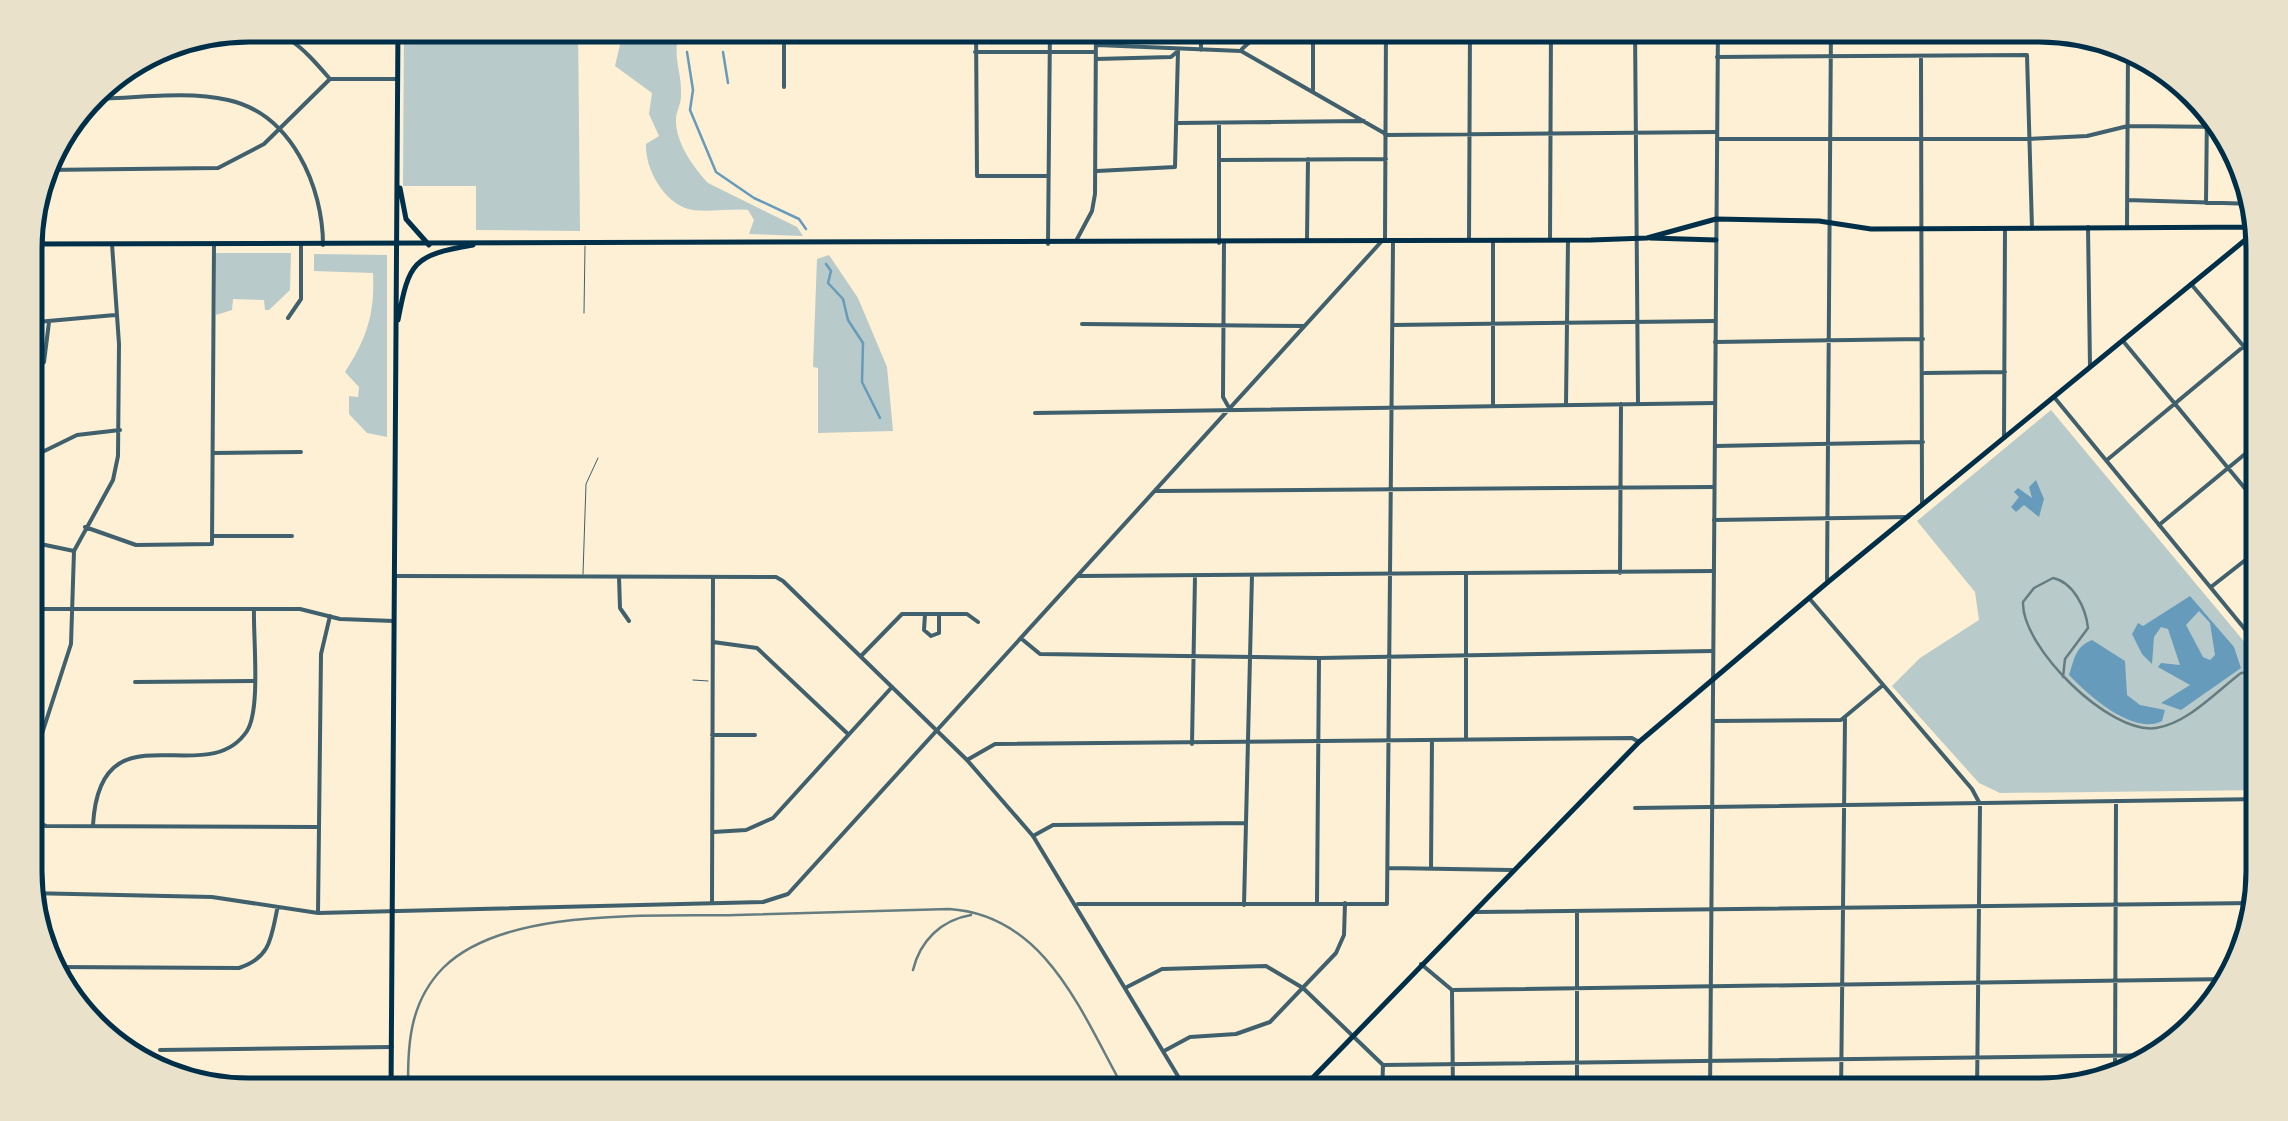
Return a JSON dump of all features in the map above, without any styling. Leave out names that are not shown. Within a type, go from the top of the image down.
[{"type":"main road","points":[[392,1078],[398,43]]},
{"type":"main road","points":[[397,165],[406,219],[429,245]]},
{"type":"main road","points":[[1647,238],[1716,219],[1924,228],[2244,227]]},
{"type":"main road","points":[[2228,227],[2236,233],[2237,245]]},
{"type":"main road","points":[[1312,1078],[1640,742],[2245,239]]},
{"type":"main road","points":[[43,244],[1716,240]]},
{"type":"main road","points":[[396,333],[403,284],[410,272],[431,254],[474,244]]},
{"type":"street","points":[[1201,42],[1201,51]]},
{"type":"street","points":[[1240,50],[1248,42]]},
{"type":"street","points":[[1313,42],[1313,92]]},
{"type":"street","points":[[1078,904],[1387,904],[1392,324],[1387,241],[1386,42]]},
{"type":"street","points":[[1469,241],[1470,42]]},
{"type":"street","points":[[1550,240],[1551,42]]},
{"type":"street","points":[[1635,42],[1638,404]]},
{"type":"street","points":[[1710,1078],[1717,42]]},
{"type":"street","points":[[1828,582],[1831,42]]},
{"type":"street","points":[[296,43],[330,79]]},
{"type":"street","points":[[784,43],[784,87]]},
{"type":"street","points":[[976,43],[977,176],[1048,176]]},
{"type":"street","points":[[1048,244],[1049,43]]},
{"type":"street","points":[[1074,244],[1092,211],[1096,171],[1095,43]]},
{"type":"street","points":[[1095,52],[1172,45],[1178,50],[1240,50],[1385,134],[1634,132],[1921,139],[2087,136],[2128,126],[2205,127]]},
{"type":"street","points":[[976,52],[1095,52],[1171,58],[1178,50]]},
{"type":"street","points":[[1096,171],[1175,167],[1178,50]]},
{"type":"street","points":[[1717,58],[2027,55],[2032,228]]},
{"type":"street","points":[[1921,59],[1922,505]]},
{"type":"street","points":[[2126,227],[2128,63]]},
{"type":"street","points":[[58,170],[218,168],[247,156],[330,79],[398,78]]},
{"type":"street","points":[[107,99],[232,101],[278,131],[298,154],[316,188],[323,245]]},
{"type":"street","points":[[1178,124],[1364,121]]},
{"type":"street","points":[[1219,123],[1224,397],[1231,408]]},
{"type":"street","points":[[2206,203],[2207,130]]},
{"type":"street","points":[[1307,242],[1308,159]]},
{"type":"street","points":[[1219,160],[1386,159]]},
{"type":"street","points":[[2126,200],[2241,204]]},
{"type":"street","points":[[2088,227],[2090,367]]},
{"type":"street","points":[[2004,438],[2005,228]]},
{"type":"street","points":[[1493,240],[1493,406]]},
{"type":"street","points":[[1566,405],[1568,240]]},
{"type":"street","points":[[44,893],[212,897],[278,910],[318,913],[775,898],[793,889],[1304,326],[1387,241]]},
{"type":"street","points":[[42,737],[71,644],[74,551],[84,526],[113,480],[120,430],[112,244]]},
{"type":"street","points":[[84,526],[136,545],[209,546],[213,536],[214,245]]},
{"type":"street","points":[[288,318],[301,299],[301,245]]},
{"type":"street","points":[[2191,284],[2246,348]]},
{"type":"street","points":[[43,322],[115,315]]},
{"type":"street","points":[[1392,324],[1715,321]]},
{"type":"street","points":[[43,363],[49,322]]},
{"type":"street","points":[[1082,324],[1304,326]]},
{"type":"street","points":[[1716,342],[1923,338]]},
{"type":"street","points":[[2123,341],[2246,490]]},
{"type":"street","points":[[2106,460],[2244,346]]},
{"type":"street","points":[[1923,373],[2005,372]]},
{"type":"street","points":[[2054,397],[2246,631]]},
{"type":"street","points":[[1035,412],[1715,403]]},
{"type":"street","points":[[1620,573],[1621,404]]},
{"type":"street","points":[[43,452],[77,435],[120,430]]},
{"type":"street","points":[[1715,446],[1923,442]]},
{"type":"street","points":[[213,453],[301,452]]},
{"type":"street","points":[[2159,524],[2246,453]]},
{"type":"street","points":[[1156,490],[1714,487]]},
{"type":"street","points":[[1714,520],[1908,517]]},
{"type":"street","points":[[213,536],[292,536]]},
{"type":"street","points":[[43,544],[74,551]]},
{"type":"street","points":[[2211,588],[2246,559]]},
{"type":"street","points":[[1078,576],[1714,571]]},
{"type":"street","points":[[1466,574],[1466,739]]},
{"type":"street","points":[[1244,905],[1252,575]]},
{"type":"street","points":[[394,576],[776,576],[967,760],[1033,836],[1078,904],[1180,1078]]},
{"type":"street","points":[[1192,744],[1195,576]]},
{"type":"street","points":[[620,577],[620,608],[629,621]]},
{"type":"street","points":[[712,577],[712,902]]},
{"type":"street","points":[[1809,598],[1983,804],[1976,1078]]},
{"type":"street","points":[[42,609],[300,609],[330,616],[394,620]]},
{"type":"street","points":[[93,824],[95,799],[106,774],[126,758],[230,748],[248,729],[254,609]]},
{"type":"street","points":[[861,656],[902,614],[967,614],[978,622]]},
{"type":"street","points":[[924,614],[924,630],[930,636],[939,633],[940,614]]},
{"type":"street","points":[[318,913],[321,654],[330,616]]},
{"type":"street","points":[[1022,640],[1040,654],[1248,658],[1714,651]]},
{"type":"street","points":[[713,642],[757,648],[849,735]]},
{"type":"street","points":[[1317,903],[1319,658]]},
{"type":"street","points":[[135,682],[253,681]]},
{"type":"street","points":[[1713,722],[1845,719],[1883,686]]},
{"type":"street","points":[[712,832],[746,830],[773,818],[892,688]]},
{"type":"street","points":[[1841,1078],[1845,719]]},
{"type":"street","points":[[712,735],[755,735]]},
{"type":"street","points":[[967,760],[995,744],[1632,738],[1640,742]]},
{"type":"street","points":[[1431,868],[1432,740]]},
{"type":"street","points":[[1635,808],[2246,800]]},
{"type":"street","points":[[2115,1064],[2116,801]]},
{"type":"street","points":[[1033,836],[1053,825],[1245,823]]},
{"type":"street","points":[[42,825],[318,826]]},
{"type":"street","points":[[1389,868],[1512,870]]},
{"type":"street","points":[[1164,1050],[1197,1036],[1262,1027],[1341,945],[1345,903]]},
{"type":"street","points":[[1470,912],[2243,903]]},
{"type":"street","points":[[66,967],[239,968],[262,958],[278,910]]},
{"type":"street","points":[[1576,1078],[1577,911]]},
{"type":"street","points":[[1421,964],[1452,990],[2215,979]]},
{"type":"street","points":[[1127,987],[1162,969],[1266,966],[1303,988],[1383,1065],[2132,1056]]},
{"type":"street","points":[[1452,990],[1453,1078]]},
{"type":"street","points":[[160,1050],[392,1046]]},
{"type":"street","points":[[1383,1065],[1383,1078]]},
{"type":"lane","points":[[584,313],[585,245]]},
{"type":"lane","points":[[583,578],[586,484],[598,458]]},
{"type":"lane","points":[[692,680],[712,681]]},
{"type":"shaded area","points":[[404,43],[578,43],[580,231],[476,230],[476,186],[403,186]]},
{"type":"shaded area","points":[[620,43],[678,43],[681,96],[676,128],[686,154],[708,183],[797,227],[803,236],[749,234],[754,220],[748,210],[691,210],[669,198],[652,172],[646,153],[646,144],[659,136],[649,114],[652,93],[615,66]]},
{"type":"shaded area","points":[[216,253],[291,253],[290,290],[269,310],[265,310],[264,300],[233,299],[232,310],[216,315]]},
{"type":"shaded area","points":[[314,254],[387,255],[387,437],[367,433],[349,414],[349,396],[358,397],[359,387],[345,372],[368,325],[373,273],[314,271]]},
{"type":"shaded area","points":[[829,255],[858,298],[887,367],[893,431],[818,433],[818,368],[813,367],[817,259]]},
{"type":"shaded area","points":[[2051,410],[2246,644],[2246,790],[2000,793],[1979,783],[1892,686],[1920,658],[1979,620],[1975,592],[1917,521]]},
{"type":"water","points":[[2036,480],[2044,499],[2039,517],[2024,505],[2016,512],[2011,507],[2019,497],[2014,492],[2018,488],[2032,498],[2029,487]]},
{"type":"water","points":[[2190,596],[2234,647],[2241,668],[2181,710],[2161,703],[2190,685],[2158,667],[2161,663],[2180,665],[2168,629],[2161,627],[2154,637],[2152,664],[2142,654],[2132,634],[2138,623],[2143,626]],"holes":[[[2199,611],[2210,623],[2215,655],[2210,660],[2203,657],[2186,625]]]},
{"type":"water","points":[[2092,640],[2125,661],[2127,695],[2140,705],[2165,710],[2162,721],[2150,724],[2125,718],[2099,702],[2069,675],[2078,651]]},
{"type":"waterway","points":[[687,52],[693,90],[690,110],[716,172],[754,198],[799,219],[806,229]]},
{"type":"waterway","points":[[723,52],[728,83]]},
{"type":"waterway","points":[[826,264],[831,271],[828,283],[843,299],[848,320],[863,343],[862,382],[880,418]]},
{"type":"railway","points":[[2053,578],[2067,585],[2077,597],[2088,628],[2065,659],[2063,675],[2036,642],[2026,621],[2023,602],[2034,588],[2053,578]]},
{"type":"railway","points":[[2063,675],[2116,718],[2156,728],[2190,714],[2246,673]]},
{"type":"railway","points":[[409,1078],[412,1028],[431,982],[470,948],[503,934],[541,925],[624,916],[949,909],[984,916],[1013,930],[1038,951],[1060,976],[1118,1078]]},
{"type":"railway","points":[[913,970],[933,934],[950,922],[971,915]]}]
